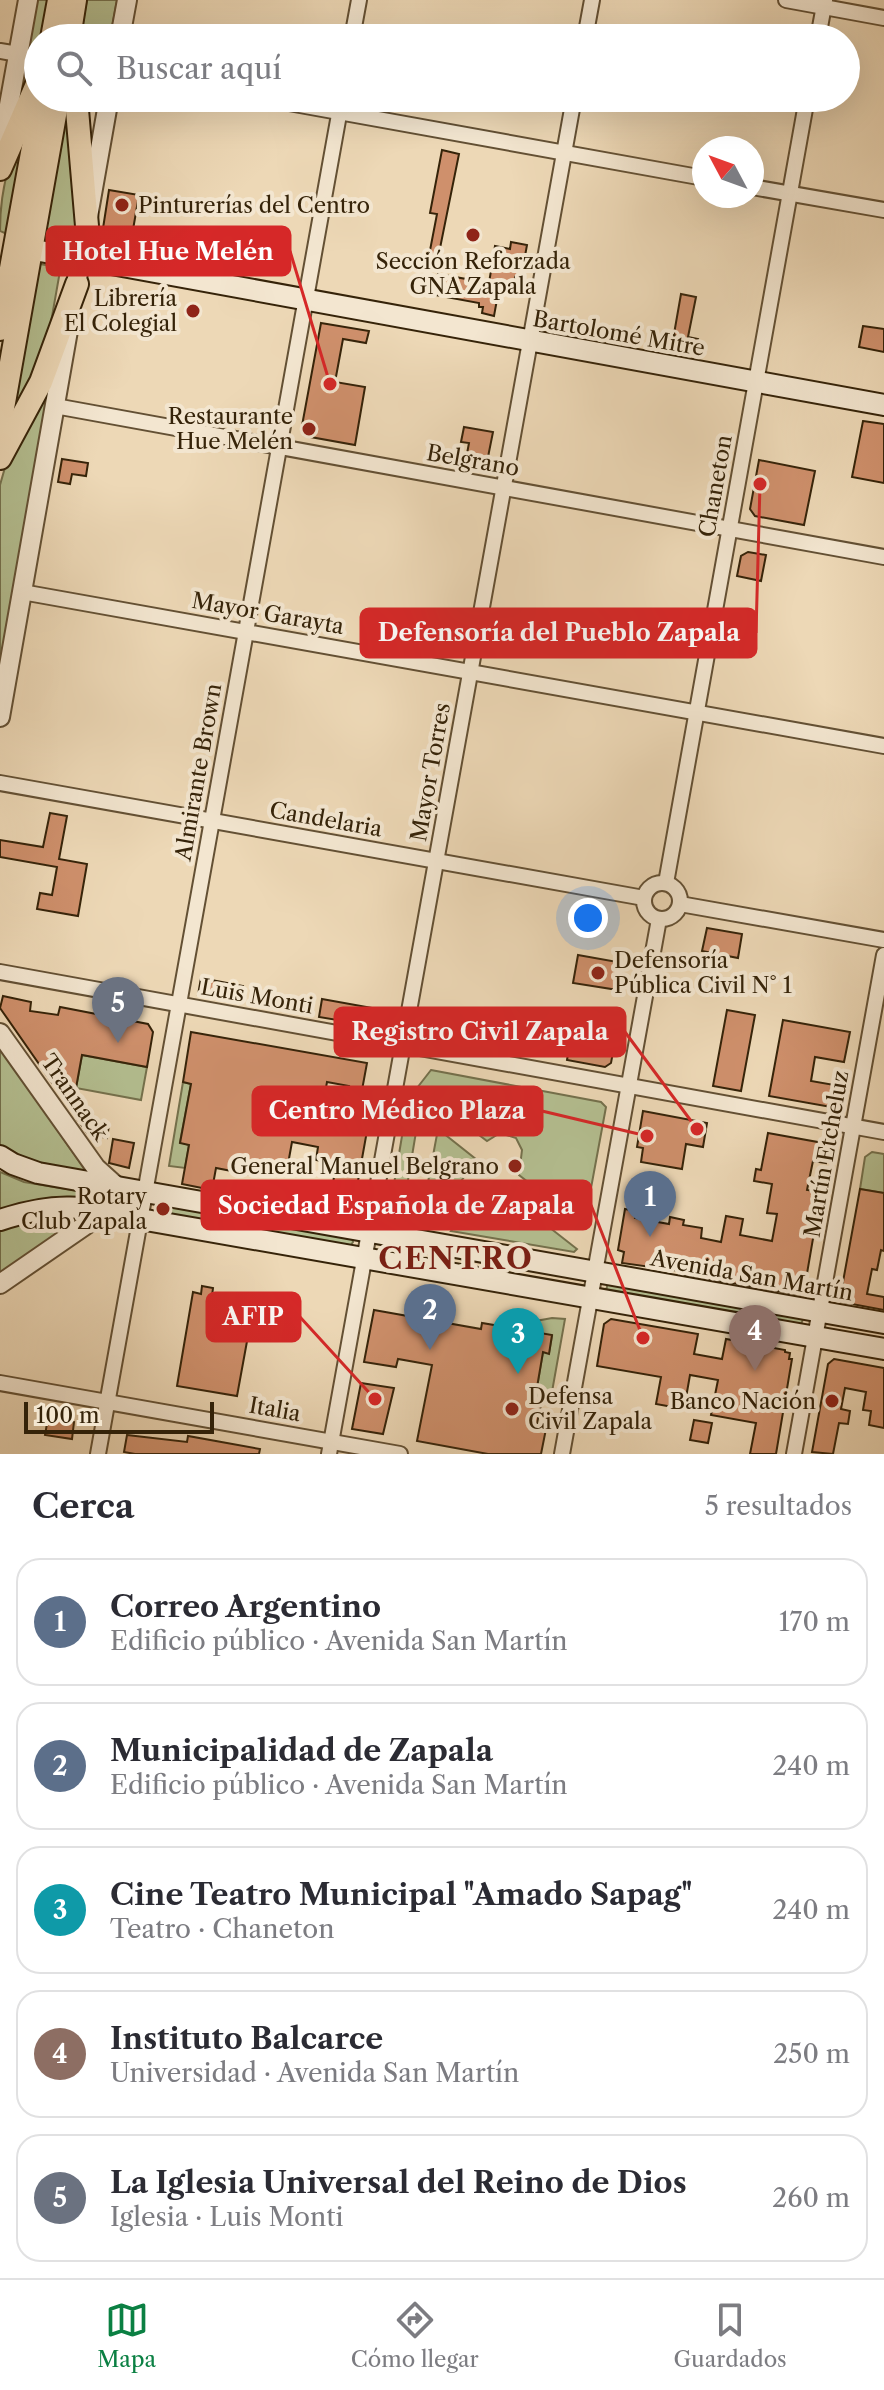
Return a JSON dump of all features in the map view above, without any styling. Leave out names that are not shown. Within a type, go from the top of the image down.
[{"type":"main road","points":[[0,169],[25,112]]},
{"type":"main road","points":[[0,329],[39,112]]},
{"type":"main road","points":[[0,425],[15,247],[54,112]]},
{"type":"main road","points":[[77,112],[87,226]]},
{"type":"main road","name":"Bartolomé Mitre","points":[[15,247],[884,405]]},
{"type":"main road","points":[[0,458],[41,382],[77,284]]},
{"type":"main road","name":"Avenida San Martín","points":[[0,1156],[38,1173],[884,1323]]},
{"type":"main road","points":[[0,1220],[60,1206],[106,1211],[884,1349]]},
{"type":"street","points":[[0,155],[9,52],[28,0]]},
{"type":"street","points":[[123,24],[127,0]]},
{"type":"street","points":[[355,24],[359,0]]},
{"type":"street","points":[[588,24],[592,0]]},
{"type":"street","points":[[786,0],[824,4],[884,18]]},
{"type":"street","points":[[820,24],[824,4]]},
{"type":"street","points":[[0,717],[107,112]]},
{"type":"street","name":"Almirante Brown","points":[[98,1454],[339,112]]},
{"type":"street","points":[[373,112],[565,153],[692,176]]},
{"type":"street","name":"Mayor Torres","points":[[330,1448],[572,112]]},
{"type":"street","name":"Chaneton","points":[[666,883],[804,112]]},
{"type":"street","points":[[764,189],[884,210]]},
{"type":"street","name":"Belgrano","points":[[55,406],[884,557]]},
{"type":"street","name":"Mayor Garayta","points":[[22,592],[884,746]]},
{"type":"street","name":"Candelaria","points":[[0,783],[644,898]]},
{"type":"street","points":[[666,883],[679,893],[680,904],[670,917],[659,919],[649,914],[644,898],[654,884],[666,883]]},
{"type":"street","points":[[680,904],[884,940]]},
{"type":"street","points":[[562,1454],[659,919]]},
{"type":"street","name":"Martín Etcheluz","points":[[794,1454],[884,955]]},
{"type":"street","name":"Luis Monti","points":[[0,972],[884,1132]]},
{"type":"street","name":"Trannack","points":[[0,1033],[96,1168],[116,1186]]},
{"type":"street","points":[[0,1284],[106,1211]]},
{"type":"street","name":"Italia","points":[[0,1383],[330,1448],[400,1454]]},
{"type":"green space","points":[[34,0],[52,0],[48,24],[30,24]]},
{"type":"green space","points":[[87,0],[117,0],[113,24],[83,24]]},
{"type":"green space","points":[[24,56],[24,106],[9,139]]},
{"type":"green space","points":[[32,112],[7,234],[0,231],[2,197],[14,152]]},
{"type":"green space","points":[[62,112],[66,112],[76,197],[74,234],[69,246],[45,244],[41,237]]},
{"type":"green space","points":[[40,264],[57,267],[60,271],[47,345],[9,428]]},
{"type":"green space","points":[[58,347],[0,670],[0,485],[10,450]]},
{"type":"green space","points":[[0,1047],[87,1173],[29,1160],[0,1145]]},
{"type":"green space","points":[[82,1055],[147,1067],[141,1100],[76,1088]]},
{"type":"green space","points":[[431,1070],[601,1102],[606,1107],[584,1226],[519,1175],[522,1150],[516,1138],[500,1133],[487,1141],[417,1088]]},
{"type":"green space","points":[[183,1082],[191,1084],[180,1142],[189,1145],[185,1168],[169,1166]]},
{"type":"green space","points":[[407,1106],[419,1114],[401,1222],[388,1220]]},
{"type":"green space","points":[[438,1129],[477,1160],[427,1226],[420,1225]]},
{"type":"green space","points":[[872,1152],[884,1154],[884,1193],[860,1189],[865,1157]]},
{"type":"green space","points":[[0,1172],[24,1182],[128,1199],[130,1203],[72,1198],[0,1210]]},
{"type":"green space","points":[[490,1181],[577,1249],[574,1252],[451,1231]]},
{"type":"green space","points":[[158,1203],[352,1236],[353,1242],[348,1249],[156,1212]]},
{"type":"green space","points":[[87,1214],[0,1274],[0,1229],[39,1219]]},
{"type":"green space","points":[[608,1282],[803,1319],[800,1327],[606,1291]]},
{"type":"green space","points":[[565,1319],[550,1403],[535,1399],[543,1352],[549,1353],[552,1336],[531,1332],[536,1321]]},
{"type":"building","points":[[442,150],[459,154],[436,268],[427,266],[437,214],[430,213]]},
{"type":"building","points":[[109,190],[139,195],[130,247],[115,244],[114,249],[105,248],[101,241]]},
{"type":"building","points":[[511,242],[527,245],[521,278],[515,277],[514,286],[500,283],[494,316],[482,313],[483,307],[479,307],[479,303],[435,295],[438,274],[489,283],[495,246],[510,249]]},
{"type":"building","points":[[681,294],[696,297],[688,337],[698,339],[695,355],[671,351]]},
{"type":"building","points":[[321,323],[369,331],[366,343],[343,339],[335,382],[365,387],[355,445],[305,436],[301,431]]},
{"type":"building","points":[[863,326],[884,329],[884,352],[859,347]]},
{"type":"building","points":[[863,421],[884,424],[884,483],[852,477]]},
{"type":"building","points":[[464,427],[493,432],[487,462],[480,467],[465,464],[469,443],[461,442]]},
{"type":"building","points":[[62,459],[88,463],[86,476],[72,474],[70,484],[58,482]]},
{"type":"building","points":[[759,460],[815,471],[804,525],[755,516],[750,509]]},
{"type":"building","points":[[748,552],[766,555],[761,581],[737,576],[741,556]]},
{"type":"building","points":[[50,813],[67,816],[59,859],[87,864],[78,916],[37,909],[40,893],[52,895],[57,867],[0,857],[0,840],[43,847]]},
{"type":"building","points":[[707,928],[742,934],[738,958],[702,951]]},
{"type":"building","name":"Defensoría Pública Civil N° 1","points":[[578,955],[623,963],[618,990],[573,983]]},
{"type":"building","points":[[201,978],[243,986],[240,1003],[198,995]]},
{"type":"building","points":[[3,996],[31,1002],[30,1011],[58,1015],[60,1007],[148,1024],[153,1032],[147,1067],[82,1055],[76,1088],[53,1084],[0,1008]]},
{"type":"building","points":[[322,999],[389,1011],[387,1022],[379,1027],[319,1017]]},
{"type":"building","points":[[727,1010],[755,1015],[741,1091],[713,1086]]},
{"type":"building","points":[[783,1020],[850,1032],[844,1062],[815,1057],[811,1081],[840,1086],[837,1104],[831,1107],[769,1096]]},
{"type":"building","points":[[191,1032],[367,1063],[362,1090],[374,1092],[356,1192],[344,1190],[342,1198],[331,1196],[336,1164],[316,1160],[318,1147],[292,1142],[286,1175],[253,1169],[252,1175],[216,1168],[212,1190],[182,1184],[189,1145],[180,1143],[191,1084],[183,1082]],"holes":[[[327,1082],[349,1086],[342,1125],[320,1121]]]},
{"type":"building","points":[[595,1032],[616,1036],[611,1063],[605,1067],[567,1060],[571,1036],[593,1040]]},
{"type":"building","points":[[643,1111],[707,1123],[703,1147],[686,1144],[682,1169],[641,1162],[643,1148],[637,1147]]},
{"type":"building","points":[[77,1119],[109,1125],[107,1138],[88,1134]]},
{"type":"building","points":[[768,1133],[823,1143],[828,1151],[826,1163],[813,1161],[807,1190],[821,1192],[801,1295],[622,1263],[624,1252],[618,1250],[625,1209],[636,1211],[635,1218],[669,1224],[670,1217],[684,1220],[683,1225],[702,1228],[701,1238],[721,1242],[726,1216],[743,1219],[740,1235],[772,1241],[777,1214],[767,1213],[772,1184],[754,1181],[756,1169],[761,1170]]},
{"type":"building","points":[[113,1139],[134,1143],[129,1168],[109,1163]]},
{"type":"building","points":[[860,1189],[884,1193],[884,1251],[881,1250],[877,1270],[872,1269],[867,1294],[884,1297],[884,1310],[841,1302],[840,1298]]},
{"type":"building","points":[[202,1286],[213,1288],[212,1296],[254,1303],[237,1396],[177,1386],[193,1292],[201,1294]]},
{"type":"building","points":[[374,1310],[481,1329],[482,1323],[552,1335],[549,1354],[543,1352],[535,1399],[542,1400],[536,1428],[546,1429],[541,1454],[488,1454],[417,1441],[432,1365],[398,1359],[396,1367],[364,1362]]},
{"type":"building","points":[[611,1319],[698,1334],[694,1354],[722,1359],[726,1339],[790,1353],[789,1359],[792,1359],[776,1454],[750,1454],[756,1423],[711,1415],[718,1380],[690,1375],[684,1409],[656,1404],[661,1377],[597,1366],[604,1324]]},
{"type":"building","name":"Banco Nación","points":[[834,1359],[884,1368],[884,1428],[869,1425],[871,1411],[863,1410],[866,1392],[845,1388],[841,1409],[850,1411],[848,1424],[839,1423],[833,1454],[812,1452],[828,1364]]},
{"type":"building","points":[[361,1383],[394,1388],[383,1434],[352,1429]]},
{"type":"building","points":[[48,1418],[74,1422],[72,1439],[45,1435]]},
{"type":"building","points":[[694,1420],[712,1423],[708,1443],[690,1440]]},
{"type":"building","points":[[127,1435],[187,1442],[188,1436],[260,1449],[259,1454],[135,1454],[124,1452]]},
{"type":"place","name":"Pinturerías del Centro","points":[[122,205]]},
{"type":"place","name":"Sección Reforzada GNA Zapala","points":[[473,235]]},
{"type":"place","name":"Librería El Colegial","points":[[193,311]]},
{"type":"place","name":"Hotel Hue Melén","points":[[330,384]]},
{"type":"place","name":"Restaurante Hue Melén","points":[[309,429]]},
{"type":"place","name":"Defensoría del Pueblo Zapala","points":[[760,484]]},
{"type":"place","name":"Defensoría Pública Civil N° 1","points":[[598,973]]},
{"type":"place","name":"La Iglesia Universal del Reino de Dios","points":[[118,1043]]},
{"type":"place","name":"Registro Civil Zapala","points":[[697,1129]]},
{"type":"place","name":"Centro Médico Plaza","points":[[647,1136]]},
{"type":"place","name":"General Manuel Belgrano","points":[[515,1166]]},
{"type":"place","name":"Rotary Club Zapala","points":[[163,1209]]},
{"type":"place","name":"Correo Argentino","points":[[650,1237]]},
{"type":"place","name":"Sociedad Española de Zapala","points":[[643,1338]]},
{"type":"place","name":"Municipalidad de Zapala","points":[[430,1350]]},
{"type":"place","name":"Instituto Balcarce","points":[[755,1371]]},
{"type":"place","name":"Cine Teatro Municipal \"Amado Sapag\"","points":[[518,1374]]},
{"type":"place","name":"AFIP","points":[[375,1399]]},
{"type":"place","name":"Banco Nación","points":[[832,1401]]},
{"type":"place","name":"Defensa Civil Zapala","points":[[512,1409]]},
{"type":"district","name":"CENTRO","points":[[456,1259]]}]
